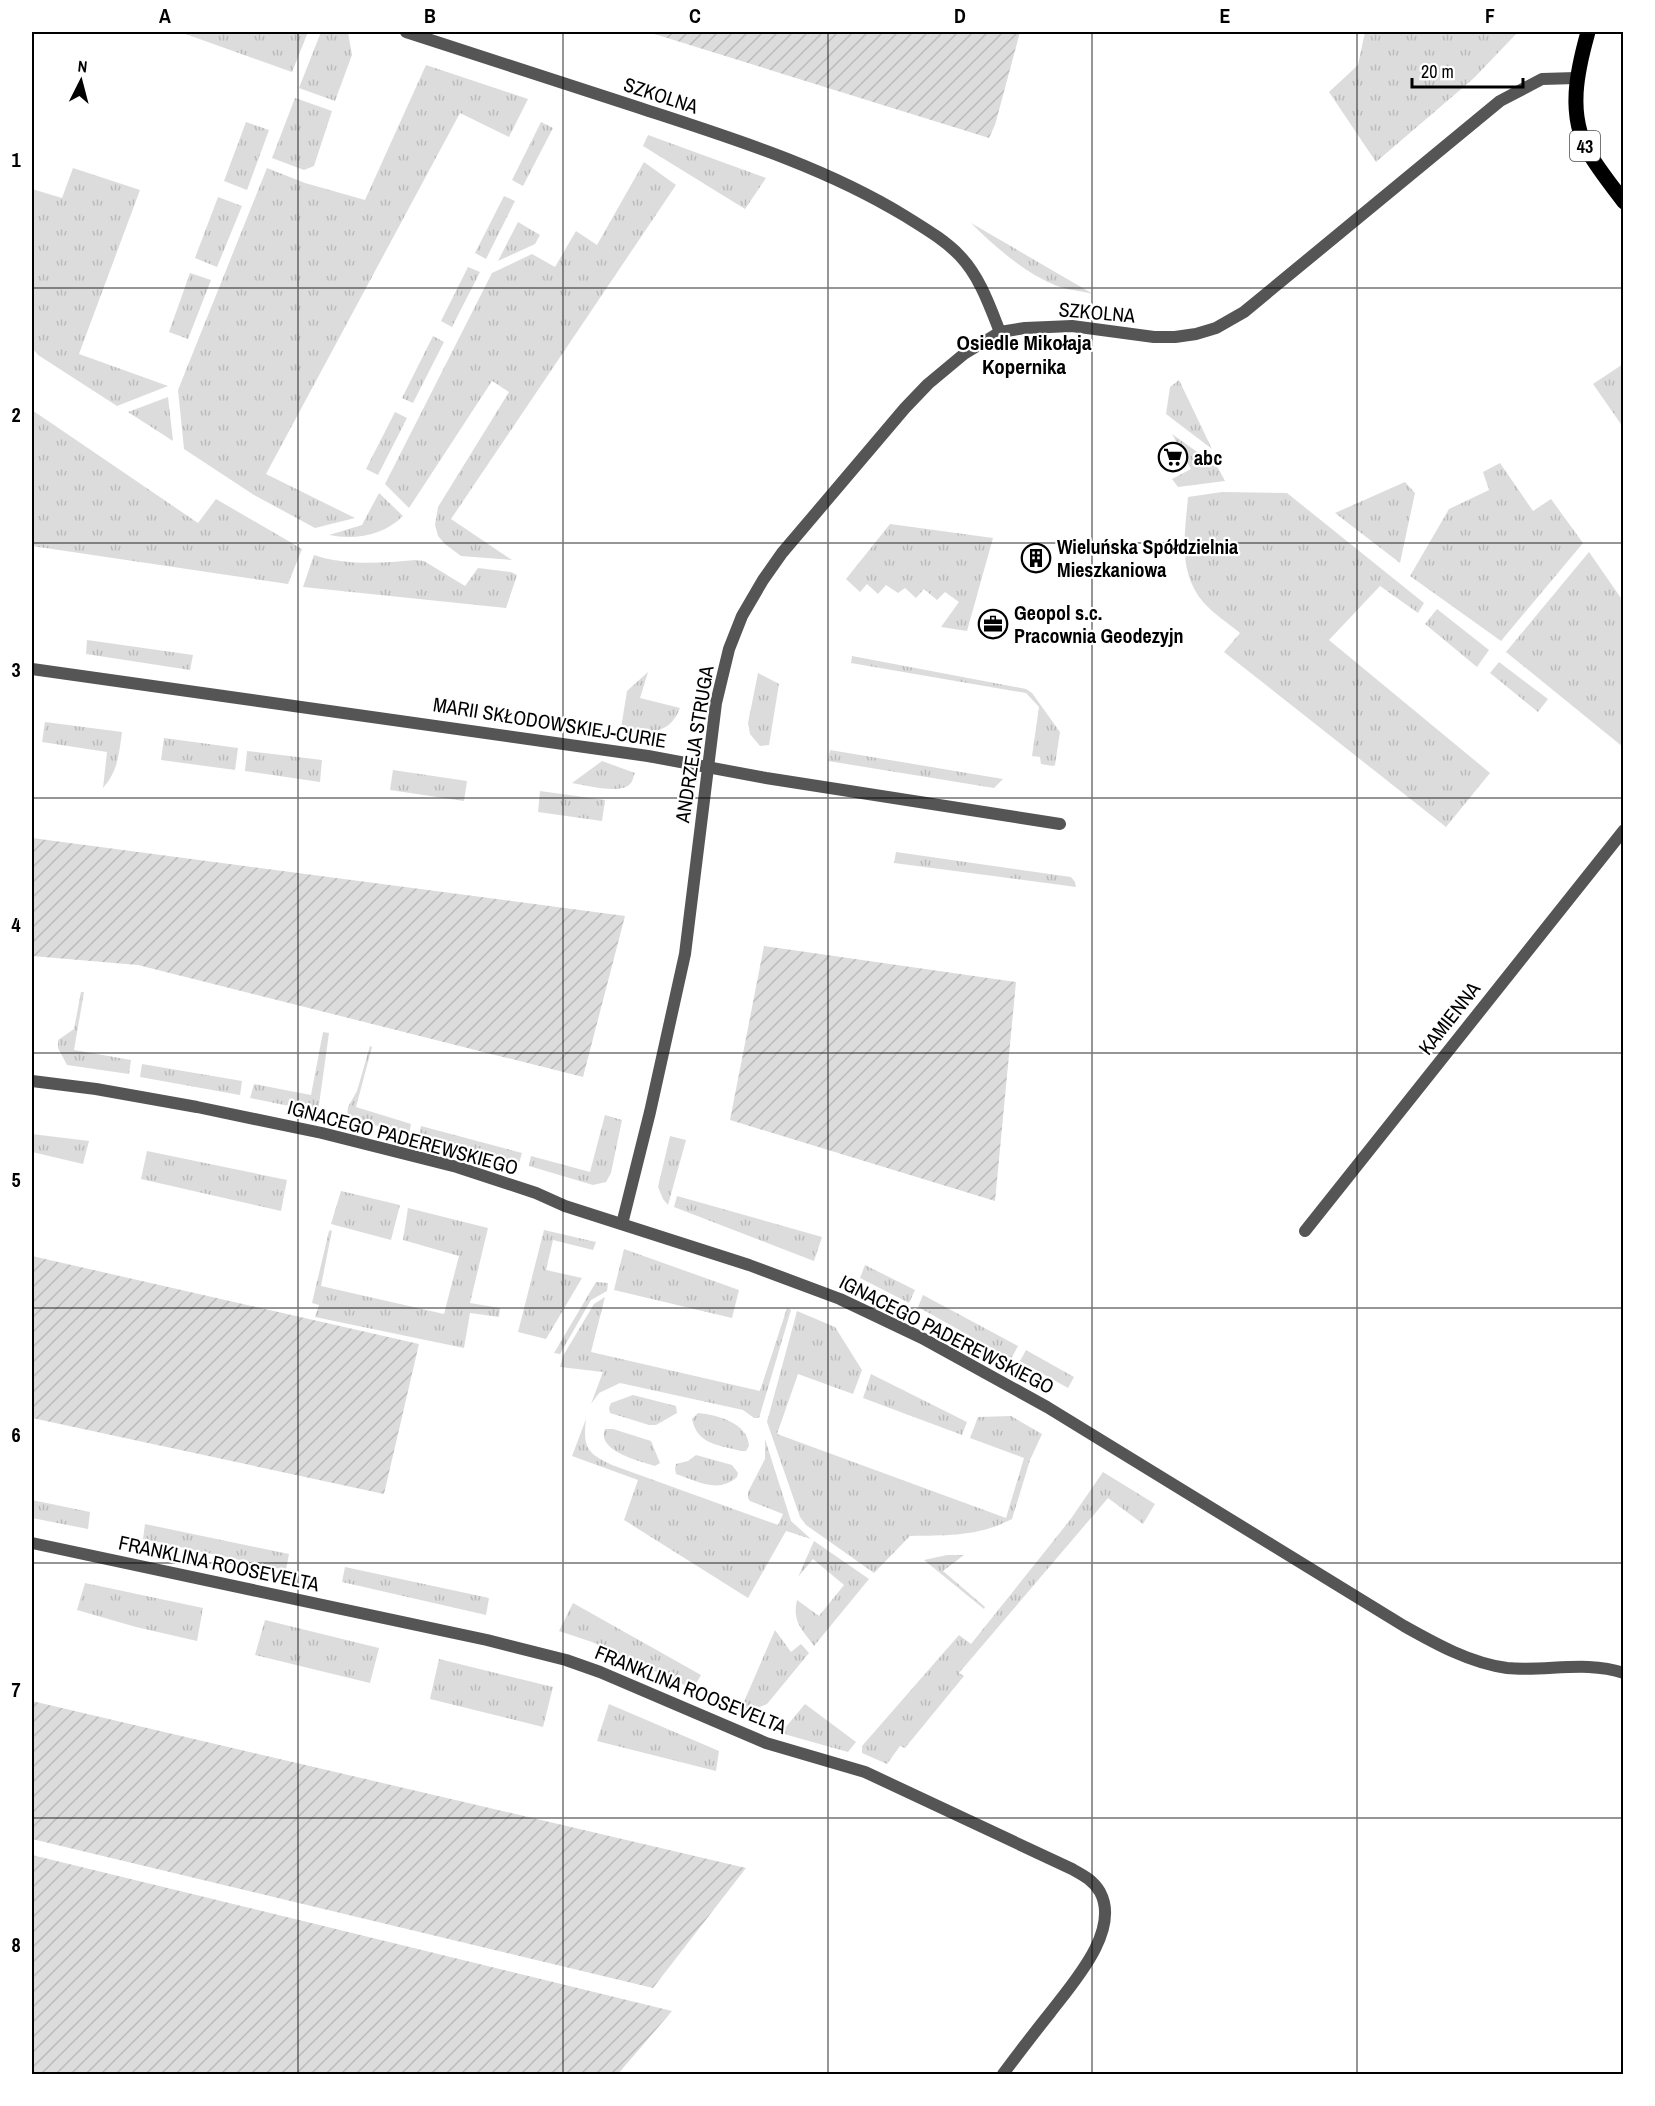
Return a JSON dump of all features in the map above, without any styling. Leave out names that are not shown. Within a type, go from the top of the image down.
[{"type":"main road","name":"43","points":[[1588,32],[1576,78],[1575,94],[1580,133],[1588,152],[1623,202]]},
{"type":"street","name":"SZKOLNA","points":[[406,32],[789,159],[835,179],[886,205],[927,230],[961,257],[980,287],[1000,332],[1026,328],[1072,326],[1154,337],[1174,337],[1216,328],[1244,312],[1500,101],[1542,79],[1576,78]]},
{"type":"street","name":"ANDRZEJA STRUGA","points":[[622,1224],[650,1112],[685,954],[722,675],[742,616],[763,580],[804,526],[921,392],[956,360],[1000,332]]},
{"type":"street","name":"MARII SKŁODOWSKIEJ-CURIE","points":[[32,669],[537,739],[1060,824]]},
{"type":"street","name":"KAMIENNA","points":[[1305,1231],[1623,830]]},
{"type":"street","name":"IGNACEGO PADEREWSKIEGO","points":[[32,1081],[143,1097],[322,1133],[457,1167],[536,1193],[565,1206],[718,1254],[830,1295],[922,1338],[1047,1407],[1443,1648],[1508,1668],[1587,1665],[1623,1672]]},
{"type":"street","name":"FRANKLINA ROOSEVELTA","points":[[32,1543],[487,1640],[566,1660],[600,1672],[766,1743],[865,1772],[1072,1869],[1091,1880],[1101,1893],[1105,1912],[1103,1930],[1083,1970],[1003,2074]]},
{"type":"green space","points":[[180,32],[308,32],[292,72]]},
{"type":"green space","points":[[321,32],[348,32],[352,55],[335,101],[299,88]]},
{"type":"green space","points":[[648,32],[1020,32],[995,125],[989,138]]},
{"type":"green space","points":[[1365,32],[1518,32],[1474,78],[1376,162],[1329,92],[1358,65]]},
{"type":"green space","points":[[426,65],[528,99],[509,137],[460,113],[266,474],[355,518],[315,528],[254,495],[184,449],[178,390],[267,168],[305,183],[365,200]]},
{"type":"green space","points":[[295,98],[332,111],[314,166],[304,170],[272,158]]},
{"type":"green space","points":[[246,122],[269,130],[247,190],[224,181]]},
{"type":"green space","points":[[541,122],[553,128],[523,186],[512,180]]},
{"type":"green space","points":[[648,135],[766,178],[745,209],[643,146]]},
{"type":"green space","points":[[644,162],[676,185],[451,519],[512,560],[461,556],[438,536],[435,525],[438,507],[509,392],[492,381],[409,508],[385,484],[492,273],[532,254],[555,267],[576,231],[597,245]]},
{"type":"green space","points":[[73,168],[140,190],[79,354],[168,386],[117,406],[38,355],[32,348],[32,189],[62,198]]},
{"type":"green space","points":[[504,196],[515,201],[486,259],[475,253]]},
{"type":"green space","points":[[218,197],[242,206],[217,267],[195,258]]},
{"type":"green space","points":[[518,222],[540,235],[535,244],[498,261]]},
{"type":"green space","points":[[971,223],[1093,294],[1066,289],[1045,281],[1022,267]]},
{"type":"green space","points":[[468,267],[480,272],[452,327],[441,321]]},
{"type":"green space","points":[[190,273],[211,280],[188,339],[169,332]]},
{"type":"green space","points":[[433,336],[444,342],[413,403],[402,398]]},
{"type":"green space","points":[[1623,364],[1623,427],[1593,384]]},
{"type":"green space","points":[[1179,380],[1212,449],[1166,414],[1170,387]]},
{"type":"green space","points":[[168,397],[173,441],[128,412]]},
{"type":"green space","points":[[32,410],[198,523],[216,499],[302,549],[288,584],[32,546]]},
{"type":"green space","points":[[395,412],[407,418],[378,475],[366,469]]},
{"type":"green space","points":[[1172,434],[1217,466],[1225,481],[1178,487],[1172,479],[1191,469]]},
{"type":"green space","points":[[1500,463],[1533,511],[1551,499],[1583,543],[1501,641],[1410,576],[1449,509],[1489,490],[1483,472]]},
{"type":"green space","points":[[1405,482],[1415,493],[1400,563],[1335,513]]},
{"type":"green space","points":[[1222,492],[1287,493],[1424,603],[1418,613],[1380,586],[1329,640],[1490,773],[1446,827],[1224,652],[1240,633],[1208,607],[1195,591],[1186,566],[1185,552],[1188,497]]},
{"type":"green space","points":[[379,493],[403,516],[395,523],[368,535],[349,537],[329,535],[362,525]]},
{"type":"green space","points":[[890,524],[993,538],[967,631],[941,627],[959,602],[945,592],[937,600],[924,589],[916,598],[905,588],[898,593],[886,585],[878,594],[867,584],[860,592],[846,579]]},
{"type":"green space","points":[[1589,552],[1623,601],[1623,747],[1506,652]]},
{"type":"green space","points":[[314,555],[351,562],[424,561],[465,586],[478,568],[511,572],[517,575],[506,608],[303,587]]},
{"type":"green space","points":[[1437,609],[1489,650],[1477,667],[1425,624]]},
{"type":"green space","points":[[87,640],[193,655],[190,670],[86,654]]},
{"type":"green space","points":[[852,656],[1026,689],[1032,693],[1060,732],[1055,765],[1041,764],[1040,757],[1032,756],[1039,707],[1026,693],[851,663]]},
{"type":"green space","points":[[1499,662],[1548,699],[1538,712],[1490,673]]},
{"type":"green space","points":[[648,672],[640,698],[680,708],[670,724],[663,728],[648,731],[621,728],[627,691]]},
{"type":"green space","points":[[758,673],[779,684],[769,745],[760,746],[750,734],[748,723]]},
{"type":"green space","points":[[45,722],[122,732],[115,769],[103,788],[107,752],[42,742]]},
{"type":"green space","points":[[164,738],[238,748],[235,770],[161,760]]},
{"type":"green space","points":[[830,750],[1003,779],[994,788],[828,761]]},
{"type":"green space","points":[[247,751],[322,760],[320,782],[245,771]]},
{"type":"green space","points":[[602,761],[635,773],[630,784],[624,788],[610,789],[572,783]]},
{"type":"green space","points":[[393,770],[467,781],[464,801],[390,790]]},
{"type":"green space","points":[[540,791],[605,800],[602,821],[538,812]]},
{"type":"green space","points":[[32,838],[625,916],[583,1077],[138,965],[32,956]]},
{"type":"green space","points":[[896,852],[1071,877],[1076,887],[894,863]]},
{"type":"green space","points":[[764,946],[1016,982],[995,1201],[730,1120]]},
{"type":"green space","points":[[81,992],[84,992],[74,1050],[131,1060],[129,1074],[67,1065],[58,1048],[58,1040],[74,1029]]},
{"type":"green space","points":[[323,1032],[329,1033],[318,1112],[250,1098],[254,1084],[311,1095]]},
{"type":"green space","points":[[370,1046],[372,1047],[356,1107],[411,1124],[409,1134],[347,1118],[348,1107],[357,1091]]},
{"type":"green space","points":[[142,1064],[242,1081],[240,1095],[140,1077]]},
{"type":"green space","points":[[605,1115],[622,1120],[611,1173],[606,1182],[593,1185],[529,1166],[531,1156],[590,1172]]},
{"type":"green space","points":[[421,1126],[522,1153],[519,1163],[419,1136]]},
{"type":"green space","points":[[32,1134],[89,1141],[83,1164],[32,1152]]},
{"type":"green space","points":[[670,1136],[686,1140],[668,1205],[658,1187]]},
{"type":"green space","points":[[147,1151],[287,1180],[281,1211],[141,1179]]},
{"type":"green space","points":[[341,1191],[400,1205],[391,1240],[331,1224]]},
{"type":"green space","points":[[677,1196],[822,1237],[814,1261],[674,1207]]},
{"type":"green space","points":[[408,1208],[488,1228],[470,1303],[500,1308],[499,1317],[470,1313],[464,1348],[315,1317],[319,1305],[312,1303],[329,1231],[332,1230],[321,1286],[444,1314],[459,1256],[403,1240]]},
{"type":"green space","points":[[544,1230],[596,1242],[593,1250],[553,1240],[546,1270],[582,1278],[546,1339],[518,1332]]},
{"type":"green space","points":[[624,1249],[739,1290],[732,1318],[614,1290]]},
{"type":"green space","points":[[32,1256],[419,1344],[384,1494],[32,1418]]},
{"type":"green space","points":[[865,1265],[915,1290],[909,1303],[860,1278]]},
{"type":"green space","points":[[596,1282],[608,1283],[607,1291],[591,1300],[560,1354],[554,1353]]},
{"type":"green space","points":[[923,1295],[1018,1346],[1011,1359],[918,1307]]},
{"type":"green space","points":[[605,1297],[591,1352],[760,1391],[787,1308],[791,1310],[759,1418],[754,1418],[743,1410],[620,1383],[599,1393],[591,1404],[603,1372],[560,1367],[563,1356],[594,1304]]},
{"type":"green space","points":[[797,1311],[835,1327],[862,1370],[853,1394],[798,1374],[777,1434],[1006,1518],[1024,1458],[970,1438],[978,1417],[1011,1416],[1042,1434],[1030,1460],[1012,1519],[975,1532],[910,1536],[874,1573],[806,1525],[800,1517],[767,1422]]},
{"type":"green space","points":[[1026,1350],[1074,1377],[1068,1388],[1020,1361]]},
{"type":"green space","points":[[871,1374],[967,1422],[962,1435],[863,1398]]},
{"type":"green space","points":[[633,1395],[676,1406],[677,1413],[656,1425],[649,1425],[610,1413],[611,1403]]},
{"type":"green space","points":[[698,1413],[723,1418],[738,1426],[747,1438],[749,1446],[746,1451],[718,1445],[704,1439],[695,1428],[692,1419]]},
{"type":"green space","points":[[586,1419],[585,1436],[588,1448],[603,1461],[778,1525],[783,1514],[750,1501],[748,1498],[748,1492],[765,1459],[765,1439],[791,1521],[811,1539],[786,1531],[748,1598],[624,1520],[638,1480],[572,1456]]},
{"type":"green space","points":[[605,1429],[613,1429],[651,1441],[660,1463],[655,1466],[621,1454],[607,1443],[604,1437]]},
{"type":"green space","points":[[696,1455],[732,1465],[738,1473],[737,1477],[722,1485],[715,1485],[700,1483],[676,1474],[676,1464],[688,1461]]},
{"type":"green space","points":[[1103,1472],[1155,1504],[1143,1524],[1108,1498],[959,1673],[964,1676],[905,1748],[900,1746],[887,1764],[862,1753],[862,1746],[959,1635],[971,1644],[1070,1520]]},
{"type":"green space","points":[[32,1500],[90,1512],[88,1529],[32,1518]]},
{"type":"green space","points":[[145,1524],[289,1554],[286,1570],[143,1539]]},
{"type":"green space","points":[[814,1541],[869,1579],[814,1646],[797,1620],[797,1600],[819,1616],[844,1585],[813,1559],[798,1577]]},
{"type":"green space","points":[[947,1555],[964,1555],[943,1571],[985,1607],[984,1609],[924,1560]]},
{"type":"green space","points":[[345,1567],[489,1598],[486,1615],[342,1582]]},
{"type":"green space","points":[[85,1583],[203,1608],[197,1641],[77,1610]]},
{"type":"green space","points":[[573,1603],[701,1675],[693,1689],[592,1642],[559,1631]]},
{"type":"green space","points":[[265,1620],[379,1648],[370,1683],[255,1655]]},
{"type":"green space","points":[[775,1630],[791,1652],[801,1644],[809,1653],[767,1704],[740,1711]]},
{"type":"green space","points":[[439,1659],[553,1687],[543,1727],[430,1699]]},
{"type":"green space","points":[[32,1701],[746,1868],[653,1988],[32,1839]]},
{"type":"green space","points":[[609,1704],[719,1751],[716,1771],[597,1741]]},
{"type":"green space","points":[[805,1704],[856,1742],[848,1752],[784,1734],[785,1728]]},
{"type":"green space","points":[[32,1855],[672,2011],[618,2074],[32,2074]]},
{"type":"place","name":"abc","points":[[1173,457]]},
{"type":"place","name":"Wieluńska Spółdzielnia Mieszkaniowa","points":[[1036,558]]},
{"type":"place","name":"Geopol s.c. Pracownia Geodezyjn","points":[[993,624]]},
{"type":"district","name":"Osiedle Mikołaja Kopernika","points":[[1024,354]]}]
